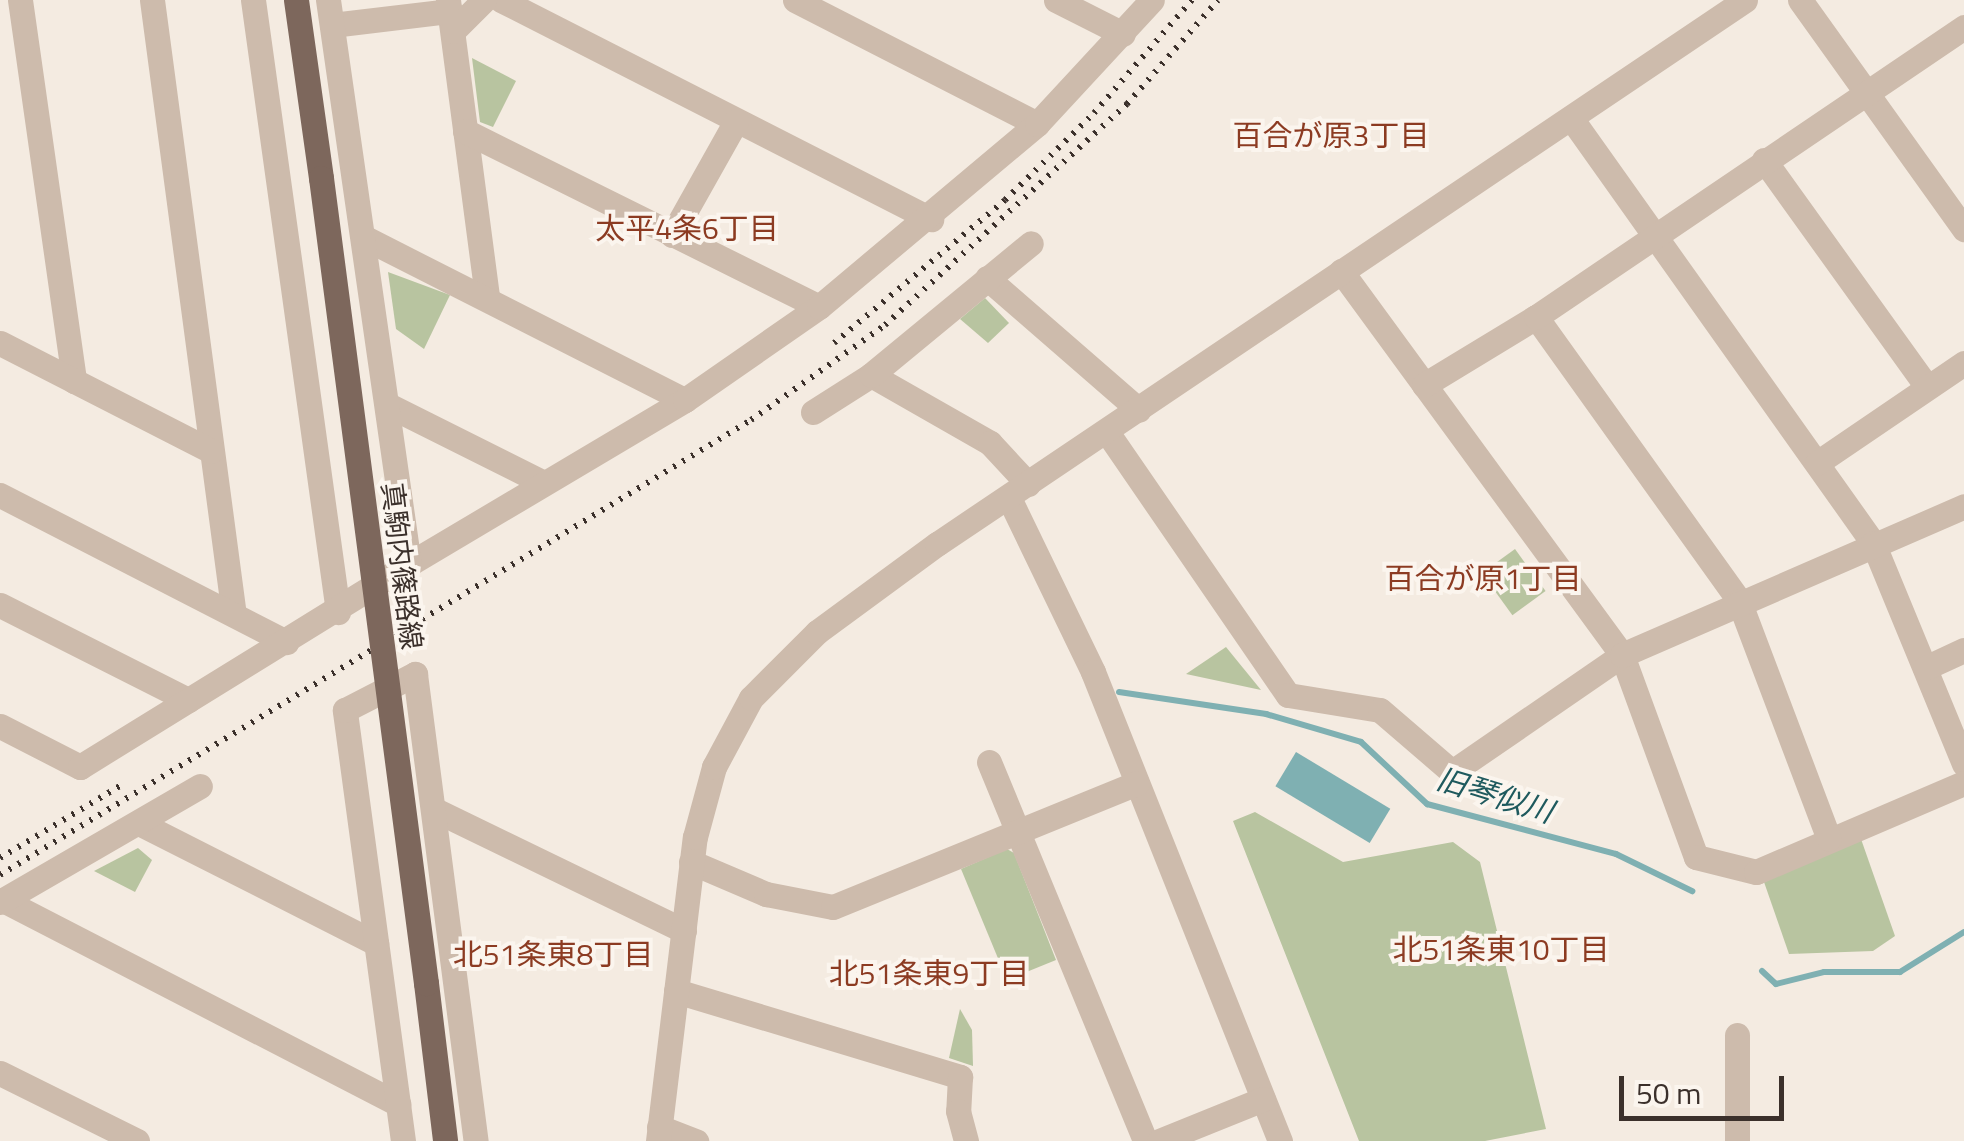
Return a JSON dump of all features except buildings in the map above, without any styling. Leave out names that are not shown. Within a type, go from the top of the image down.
[{"type":"main road","name":"真駒内篠路線","points":[[296,0],[445,1141]]},
{"type":"street","points":[[20,0],[74,381]]},
{"type":"street","points":[[152,0],[234,615]]},
{"type":"street","points":[[253,0],[338,612]]},
{"type":"street","points":[[409,564],[368,239],[330,13],[450,14],[484,0]]},
{"type":"street","points":[[500,0],[931,219]]},
{"type":"street","points":[[795,0],[1037,124]]},
{"type":"street","points":[[1056,0],[1123,34]]},
{"type":"street","points":[[0,726],[80,766],[338,612],[542,482],[685,400],[819,308],[931,219],[1037,124],[1152,0]]},
{"type":"street","points":[[696,1141],[658,1134],[691,862],[714,767],[751,698],[817,632],[1341,271],[1746,0]]},
{"type":"street","points":[[1800,0],[1866,91],[1956,200],[1964,228]]},
{"type":"street","points":[[450,14],[487,297]]},
{"type":"street","points":[[1424,385],[1536,317],[1653,234],[1964,27]]},
{"type":"street","points":[[1571,118],[1874,546],[1964,764]]},
{"type":"street","points":[[672,235],[736,121]]},
{"type":"street","points":[[465,131],[819,308]]},
{"type":"street","points":[[1764,160],[1927,386]]},
{"type":"street","points":[[368,239],[685,400]]},
{"type":"street","points":[[813,412],[871,375],[1031,243]]},
{"type":"street","points":[[1341,271],[1622,656],[1696,857],[1756,872],[1964,783]]},
{"type":"street","points":[[988,278],[1140,410]]},
{"type":"street","points":[[1536,317],[1740,601],[1830,839]]},
{"type":"street","points":[[0,343],[211,451]]},
{"type":"street","points":[[1817,463],[1964,363]]},
{"type":"street","points":[[871,375],[990,443],[1018,491],[1280,1141]]},
{"type":"street","points":[[388,405],[542,482]]},
{"type":"street","points":[[1107,432],[1288,695],[1380,710],[1452,772],[1622,656],[1964,506]]},
{"type":"street","points":[[0,496],[286,642]]},
{"type":"street","points":[[0,605],[188,700]]},
{"type":"street","points":[[1924,668],[1964,650]]},
{"type":"street","points":[[403,1141],[345,710],[415,674],[476,1141]]},
{"type":"street","points":[[989,762],[1145,1141]]},
{"type":"street","points":[[691,862],[766,894],[833,906],[1137,784]]},
{"type":"street","points":[[2,901],[200,786]]},
{"type":"street","points":[[433,809],[684,931]]},
{"type":"street","points":[[139,823],[376,943]]},
{"type":"street","points":[[2,901],[398,1104]]},
{"type":"street","points":[[676,991],[960,1078],[958,1111],[966,1141]]},
{"type":"street","points":[[1737,1035],[1737,1141]]},
{"type":"street","points":[[0,1074],[137,1141]]},
{"type":"street","points":[[1160,1141],[1262,1099]]},
{"type":"green space","points":[[472,58],[516,81],[493,127],[480,122]]},
{"type":"green space","points":[[388,272],[450,295],[424,349],[396,329]]},
{"type":"green space","points":[[985,298],[1009,323],[988,343],[960,319]]},
{"type":"green space","points":[[1515,549],[1546,591],[1512,615],[1482,573]]},
{"type":"green space","points":[[1226,647],[1261,690],[1186,674]]},
{"type":"green space","points":[[1255,812],[1343,862],[1453,842],[1480,862],[1546,1129],[1485,1141],[1359,1141],[1233,821]]},
{"type":"green space","points":[[1861,839],[1895,936],[1873,951],[1789,954],[1764,882]]},
{"type":"green space","points":[[138,848],[152,860],[135,892],[94,871]]},
{"type":"green space","points":[[1007,849],[1014,853],[1056,960],[1007,980],[961,869]]},
{"type":"green space","points":[[960,1009],[972,1030],[973,1066],[949,1058]]},
{"type":"water","points":[[1296,752],[1390,809],[1370,843],[1275,786]]},
{"type":"waterway","name":"旧琴似川","points":[[1119,692],[1266,714],[1361,742],[1427,804],[1616,854],[1692,891]]},
{"type":"waterway","name":"旧琴似川","points":[[1762,971],[1776,984],[1824,972],[1900,972],[1964,932]]},
{"type":"railway","points":[[834,343],[1005,200],[1094,113],[1192,0]]},
{"type":"railway","points":[[0,875],[751,420],[885,325],[1127,104],[1218,0]]},
{"type":"railway","points":[[0,858],[120,786]]},
{"type":"district","name":"百合が原3丁目","points":[[1331,135]]},
{"type":"district","name":"太平4条6丁目","points":[[687,228]]},
{"type":"district","name":"百合が原1丁目","points":[[1483,578]]},
{"type":"district","name":"北51条東10丁目","points":[[1501,949]]},
{"type":"district","name":"北51条東8丁目","points":[[553,954]]},
{"type":"district","name":"北51条東9丁目","points":[[929,973]]}]
